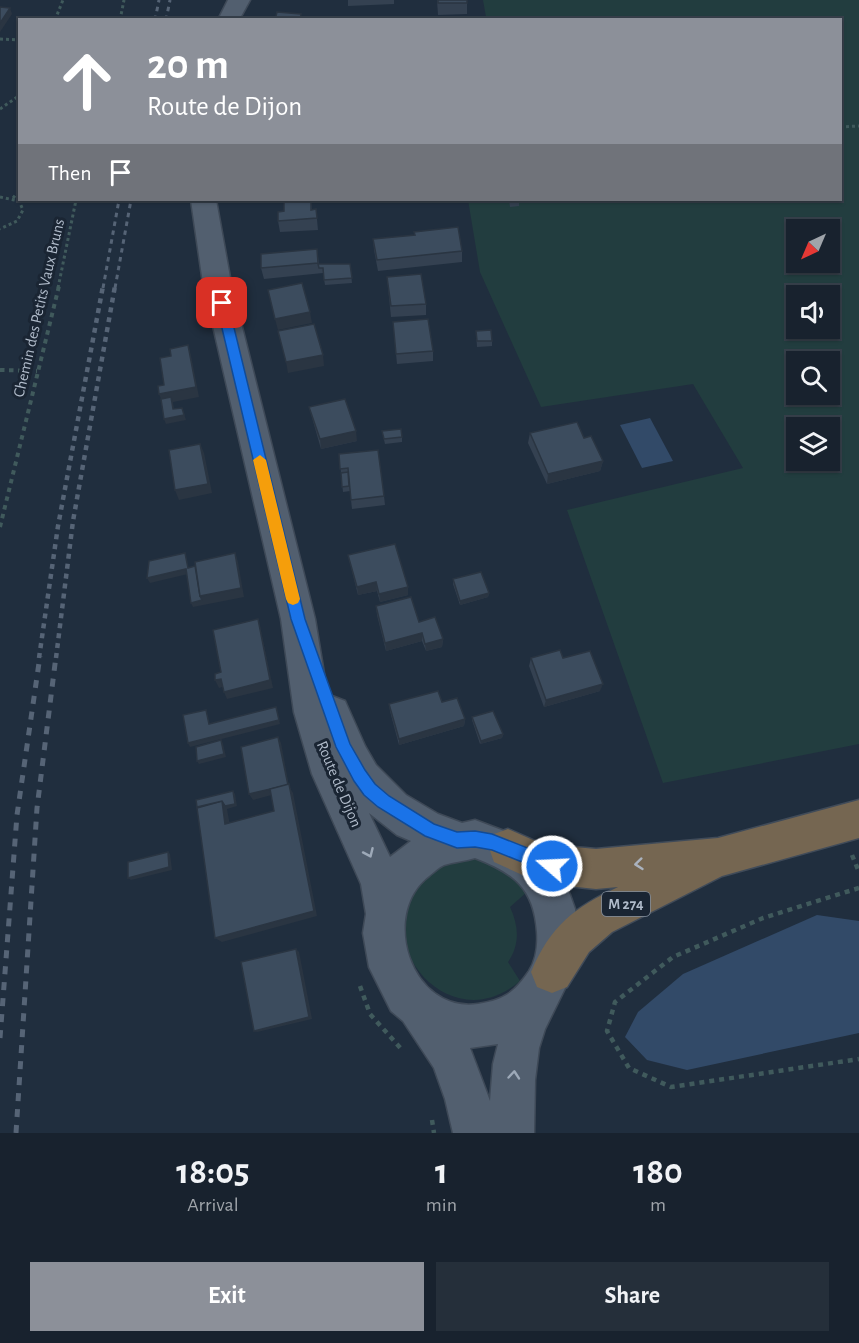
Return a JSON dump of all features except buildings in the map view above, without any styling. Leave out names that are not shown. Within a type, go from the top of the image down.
[{"type":"highway","name":"M 274","points":[[508,848],[540,863],[584,869],[718,858],[859,819]]},
{"type":"highway","name":"M 274","points":[[547,982],[575,938],[598,918],[671,884],[718,858]]},
{"type":"main road","points":[[229,18],[239,0]]},
{"type":"main road","name":"Route de Dijon","points":[[203,201],[217,283],[298,619],[312,712],[323,755],[377,870],[385,910]]},
{"type":"main road","name":"Route de Dijon","points":[[298,619],[344,747],[359,775],[370,790],[402,815],[430,831],[457,840]]},
{"type":"main road","points":[[475,1133],[466,1091],[451,1053],[434,1028],[400,987],[390,969],[384,950],[383,930],[385,910],[400,876],[411,862],[425,851],[441,844],[475,839],[508,848],[536,871],[554,903],[559,926],[558,949],[547,982],[526,1019],[518,1044],[513,1089],[512,1133]]},
{"type":"main road","points":[[413,1002],[429,1014],[447,1023],[466,1027],[485,1027],[507,1020],[526,1009],[547,982]]},
{"type":"path","points":[[56,18],[63,0]]},
{"type":"path","points":[[120,18],[124,0]]},
{"type":"path","points":[[0,39],[18,40]]},
{"type":"path","points":[[0,109],[18,97]]},
{"type":"path","points":[[14,101],[18,104]]},
{"type":"path","points":[[842,127],[859,126]]},
{"type":"path","points":[[13,198],[18,192]]},
{"type":"path","points":[[0,197],[18,199]]},
{"type":"path","points":[[0,229],[11,225],[21,216],[20,201]]},
{"type":"path","name":"Chemin des Petits Vaux Bruns","points":[[0,527],[64,264],[76,201]]},
{"type":"path","points":[[0,370],[37,371]]},
{"type":"path","points":[[859,888],[763,918],[673,957],[615,1002],[608,1031],[629,1068],[671,1087],[859,1059]]},
{"type":"green space","points":[[483,0],[859,0],[859,744],[663,783],[567,510],[743,468],[693,384],[541,407],[480,272],[468,201],[842,201],[842,18],[477,18],[486,17]]},
{"type":"green space","points":[[460,858],[481,860],[498,866],[513,876],[527,892],[510,907],[517,935],[515,949],[508,962],[520,981],[493,997],[467,1000],[443,992],[423,977],[410,956],[403,931],[407,906],[422,883],[439,867]]},
{"type":"water","points":[[650,418],[673,461],[642,468],[620,425]]},
{"type":"water","points":[[817,915],[859,921],[859,1033],[687,1070],[647,1060],[625,1037],[638,1012],[683,974]]},
{"type":"railway","points":[[155,18],[159,0]]},
{"type":"railway","points":[[166,18],[170,0]]},
{"type":"railway","points":[[103,288],[119,201]]},
{"type":"railway","points":[[115,288],[131,201]]},
{"type":"railway","points":[[39,658],[58,526],[103,286]]},
{"type":"railway","points":[[56,658],[73,521],[115,286]]},
{"type":"railway","points":[[0,1038],[17,815],[40,656]]},
{"type":"railway","points":[[16,1133],[37,808],[56,656]]},
{"type":"slow traffic","points":[[260,460],[293,599]]},
{"type":"route","points":[[222,303],[298,619],[344,747],[359,775],[370,790],[383,801],[430,831],[457,840],[475,839],[492,842],[527,858],[552,866]]}]
